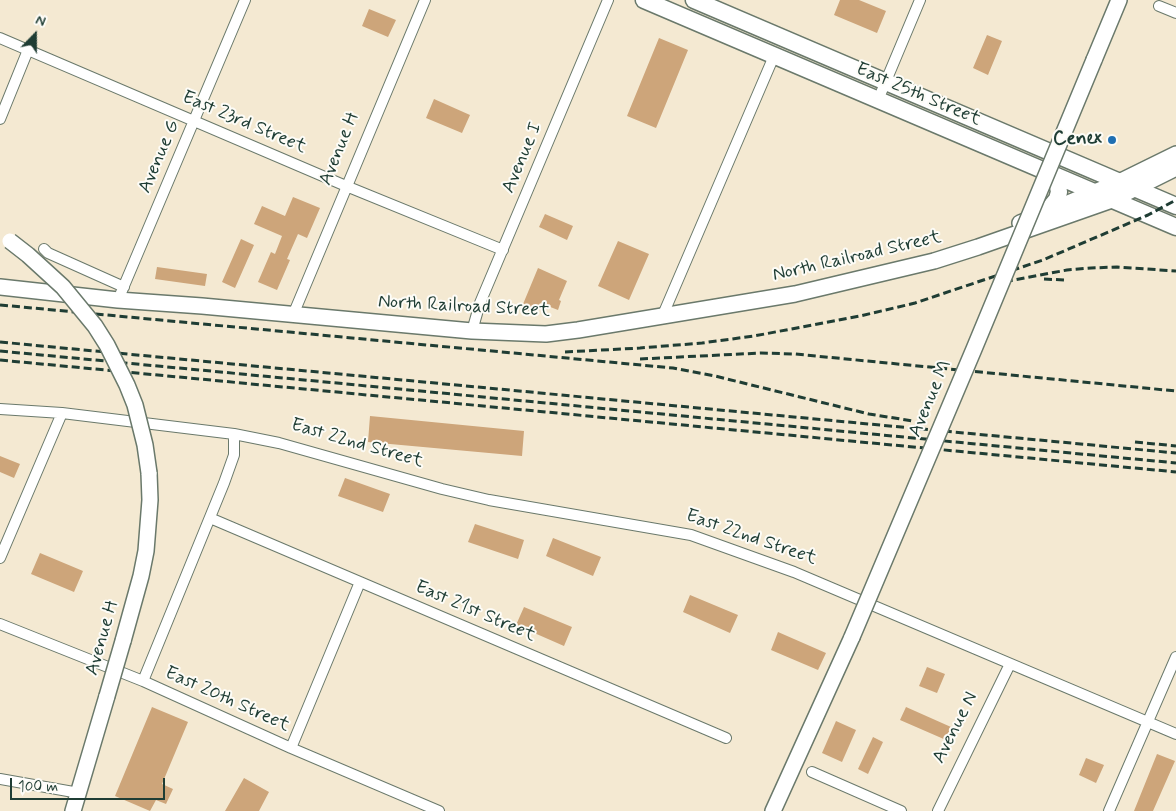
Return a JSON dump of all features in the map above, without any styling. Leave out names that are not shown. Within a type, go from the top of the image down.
[{"type":"main road","name":"East 25th Street","points":[[644,0],[1176,227]]},
{"type":"main road","name":"East 25th Street","points":[[694,0],[1176,206]]},
{"type":"main road","name":"Avenue M","points":[[773,811],[852,637],[971,358],[1119,0]]},
{"type":"main road","points":[[978,247],[1016,225],[1119,182],[1176,154]]},
{"type":"main road","points":[[978,247],[1112,200],[1176,168]]},
{"type":"main road","points":[[1047,211],[1057,199],[1059,192],[1057,181],[1052,174]]},
{"type":"main road","name":"Avenue H","points":[[5,238],[28,255],[63,287],[95,326],[127,385],[135,405],[146,445],[150,500],[146,551],[123,641],[73,811]]},
{"type":"main road","name":"North Railroad Street","points":[[0,287],[121,294],[293,315],[472,331],[546,334],[662,317],[795,294],[934,261],[978,247]]},
{"type":"street","name":"Avenue G","points":[[121,294],[245,0]]},
{"type":"street","name":"Avenue H","points":[[293,315],[425,0]]},
{"type":"street","name":"Avenue I","points":[[472,331],[480,303],[608,0]]},
{"type":"street","points":[[878,100],[920,0]]},
{"type":"street","points":[[1159,6],[1176,13]]},
{"type":"street","name":"East 23rd Street","points":[[0,38],[194,122],[503,250]]},
{"type":"street","points":[[0,119],[28,50]]},
{"type":"street","points":[[662,317],[774,56]]},
{"type":"street","points":[[44,249],[121,294]]},
{"type":"street","points":[[0,409],[62,413],[234,434],[234,455],[143,681]]},
{"type":"street","points":[[0,558],[62,413]]},
{"type":"street","name":"East 22nd Street","points":[[234,434],[279,443],[442,489],[489,500],[691,535],[794,572],[1176,734]]},
{"type":"street","name":"East 21st Street","points":[[210,518],[726,738]]},
{"type":"street","points":[[291,748],[360,582]]},
{"type":"street","name":"East 20th Street","points":[[0,624],[143,681],[291,748],[439,811]]},
{"type":"street","points":[[1109,811],[1176,657]]},
{"type":"street","name":"Avenue N","points":[[938,811],[1010,664]]},
{"type":"street","points":[[812,772],[901,811]]},
{"type":"street","points":[[0,779],[79,793]]},
{"type":"building","points":[[840,0],[859,0],[886,11],[877,33],[834,15]]},
{"type":"building","points":[[369,9],[396,20],[388,37],[362,26]]},
{"type":"building","points":[[987,35],[1002,41],[988,75],[973,68]]},
{"type":"building","points":[[659,38],[688,50],[656,128],[627,116]]},
{"type":"building","points":[[434,99],[470,115],[462,133],[426,118]]},
{"type":"building","points":[[293,197],[320,208],[307,238],[298,234],[287,259],[290,260],[277,290],[258,282],[271,252],[275,254],[282,236],[254,224],[262,206],[285,216]]},
{"type":"building","points":[[545,214],[573,226],[567,240],[539,227]]},
{"type":"building","points":[[241,239],[254,245],[235,288],[222,282]]},
{"type":"building","points":[[618,241],[649,254],[629,300],[598,286]]},
{"type":"building","points":[[157,267],[207,274],[205,286],[155,279]]},
{"type":"building","points":[[538,268],[567,281],[559,300],[561,301],[558,310],[540,303],[535,315],[521,309]]},
{"type":"building","points":[[370,416],[524,431],[522,456],[368,442]]},
{"type":"building","points":[[0,456],[20,464],[14,478],[0,472]]},
{"type":"building","points":[[345,478],[390,494],[383,512],[338,496]]},
{"type":"building","points":[[475,524],[524,540],[518,559],[468,542]]},
{"type":"building","points":[[553,538],[601,557],[593,576],[546,556]]},
{"type":"building","points":[[40,553],[83,571],[74,592],[31,574]]},
{"type":"building","points":[[690,595],[738,615],[730,633],[683,612]]},
{"type":"building","points":[[524,607],[572,627],[564,646],[516,625]]},
{"type":"building","points":[[778,632],[826,653],[818,670],[771,650]]},
{"type":"building","points":[[927,667],[945,674],[937,693],[919,686]]},
{"type":"building","points":[[152,707],[188,722],[162,784],[173,789],[166,804],[156,800],[150,811],[115,796]]},
{"type":"building","points":[[906,707],[951,727],[946,740],[900,720]]},
{"type":"building","points":[[836,721],[856,730],[842,762],[822,753]]},
{"type":"building","points":[[873,737],[883,742],[868,774],[858,769]]},
{"type":"building","points":[[1157,754],[1175,761],[1153,811],[1134,811]]},
{"type":"building","points":[[1086,758],[1104,765],[1096,783],[1079,775]]},
{"type":"building","points":[[244,778],[269,792],[259,811],[225,811]]},
{"type":"railway","points":[[565,352],[702,343],[754,336],[860,316],[915,303],[1043,260],[1148,215],[1176,200]]},
{"type":"railway","points":[[993,284],[1067,270],[1091,268],[1117,267],[1176,271]]},
{"type":"railway","points":[[1044,279],[1064,280]]},
{"type":"railway","points":[[0,305],[673,368],[715,376],[869,414],[913,421]]},
{"type":"railway","points":[[0,342],[1176,453]]},
{"type":"railway","points":[[0,351],[1176,463]]},
{"type":"railway","points":[[640,359],[761,353],[795,354],[1176,391]]},
{"type":"railway","points":[[0,360],[1176,472]]},
{"type":"railway","points":[[1135,442],[1176,446]]},
{"type":"place","name":"Cenex","points":[[1112,140]]}]
